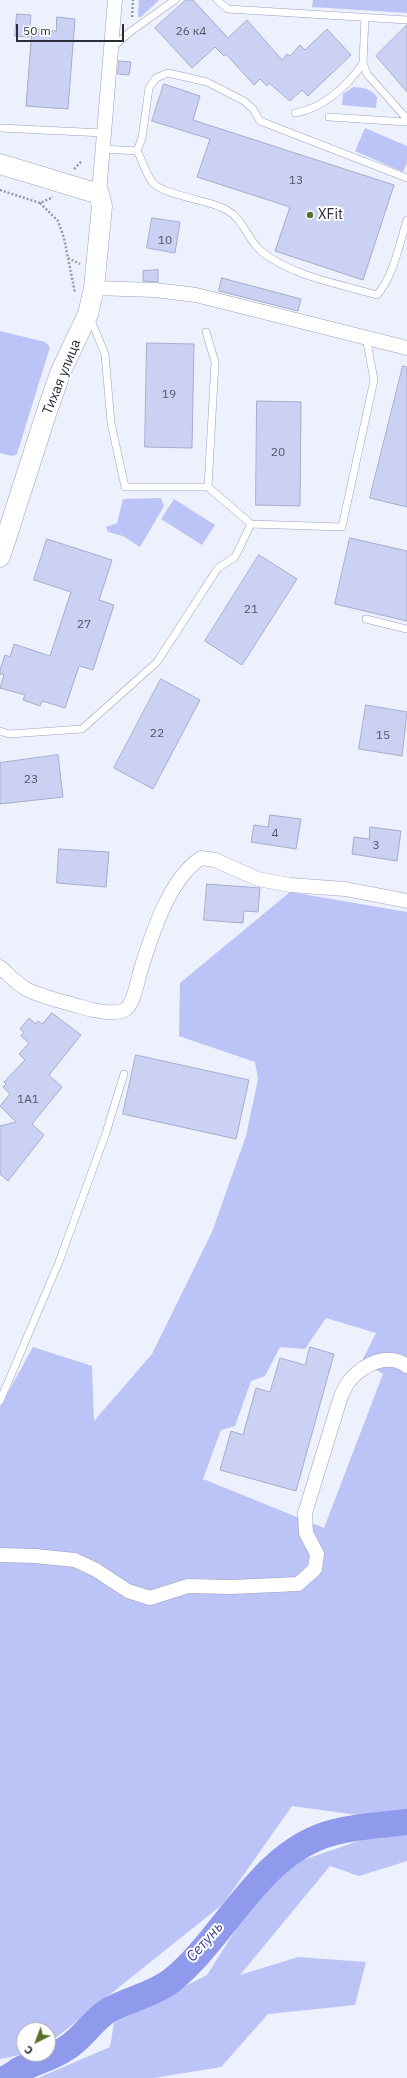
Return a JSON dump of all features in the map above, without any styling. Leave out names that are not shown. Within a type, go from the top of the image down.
[{"type":"street","points":[[0,164],[99,194],[115,0]]},
{"type":"street","name":"Тихая улица","points":[[0,557],[61,371],[88,314],[94,288],[102,206],[99,194]]},
{"type":"street","points":[[94,288],[155,290],[196,295],[407,348]]},
{"type":"street","points":[[0,967],[25,988],[58,1001],[84,1008],[113,1012],[126,1009],[131,1002],[146,953],[165,905],[181,877],[201,858],[215,860],[258,879],[290,885],[345,889],[407,901]]},
{"type":"street","points":[[0,1555],[35,1556],[75,1560],[96,1570],[128,1591],[150,1598],[188,1586],[231,1587],[298,1584],[315,1569],[317,1554],[306,1533],[305,1513],[341,1396],[350,1380],[372,1363],[387,1359],[407,1366]]},
{"type":"lane","points":[[112,49],[130,32],[175,0]]},
{"type":"lane","points":[[217,0],[228,9],[407,20]]},
{"type":"lane","points":[[366,18],[363,63],[367,74],[407,120]]},
{"type":"lane","points":[[295,113],[308,111],[331,96],[355,76],[363,63]]},
{"type":"lane","points":[[136,151],[142,138],[149,88],[156,78],[168,73],[207,82],[244,101],[253,109],[260,121],[407,178]]},
{"type":"lane","points":[[329,117],[407,120]]},
{"type":"lane","points":[[0,128],[104,133]]},
{"type":"lane","points":[[103,149],[136,151],[142,159],[146,173],[154,184],[176,193],[226,209],[242,222],[251,240],[261,251],[288,268],[377,295],[382,289],[392,266],[407,220]]},
{"type":"lane","points":[[88,314],[105,354],[111,424],[125,487],[208,487],[251,524],[342,527],[374,380],[366,337]]},
{"type":"lane","points":[[206,332],[215,362],[208,487]]},
{"type":"lane","points":[[0,731],[9,734],[82,729],[157,662],[218,568],[235,557],[251,524]]},
{"type":"lane","points":[[366,619],[407,629]]},
{"type":"lane","points":[[0,1401],[59,1262],[106,1134],[124,1074]]},
{"type":"path","points":[[72,171],[82,161]]},
{"type":"path","points":[[0,190],[40,203],[58,221],[64,238],[75,295]]},
{"type":"path","points":[[40,203],[57,195]]},
{"type":"shaded area","points":[[139,0],[159,0],[141,17],[138,17]]},
{"type":"shaded area","points":[[313,0],[407,0],[407,13],[312,7]]},
{"type":"shaded area","points":[[353,87],[366,89],[372,92],[377,97],[376,108],[342,105],[343,94]]},
{"type":"shaded area","points":[[365,128],[407,146],[407,163],[403,172],[355,151]]},
{"type":"shaded area","points":[[0,331],[45,342],[50,347],[17,454],[12,456],[0,453]]},
{"type":"shaded area","points":[[161,498],[164,506],[140,547],[123,536],[108,532],[106,527],[117,523],[123,499]]},
{"type":"shaded area","points":[[174,499],[215,525],[202,545],[161,519]]},
{"type":"shaded area","points":[[290,892],[407,912],[407,1814],[365,1816],[292,1806],[223,1904],[56,2038],[56,2022],[16,2022],[16,2056],[0,2059],[0,1407],[33,1347],[92,1366],[94,1421],[152,1354],[212,1232],[246,1136],[258,1079],[255,1062],[179,1036],[180,983]],"holes":[[[326,1318],[376,1333],[362,1361],[383,1374],[324,1528],[203,1479],[221,1430],[235,1426],[251,1381],[265,1376],[280,1347],[305,1349]]]},
{"type":"shaded area","points":[[407,1830],[407,1861],[359,1876],[330,1866],[240,1975],[298,1957],[366,1962],[355,2005],[268,2014],[221,2067],[154,2078],[38,2078],[110,2047],[114,2023],[207,1975],[256,1898],[300,1861],[379,1834]]},
{"type":"building","points":[[186,0],[193,0],[228,38],[247,20],[282,60],[287,54],[290,56],[300,45],[305,50],[327,29],[351,55],[308,96],[302,90],[290,101],[269,83],[267,86],[260,79],[254,85],[226,54],[224,56],[215,47],[192,68],[155,28]]},
{"type":"building","points":[[17,14],[31,15],[29,37],[15,36]]},
{"type":"building","points":[[57,17],[75,19],[68,109],[26,106],[32,29],[56,31]]},
{"type":"building","points":[[407,25],[407,92],[376,56]]},
{"type":"building","points":[[119,61],[131,62],[129,75],[118,74]]},
{"type":"building","points":[[164,84],[200,96],[193,120],[394,185],[363,280],[275,251],[290,207],[197,177],[210,139],[152,121]]},
{"type":"building","points":[[152,218],[180,222],[175,253],[147,248]]},
{"type":"building","points":[[158,270],[158,282],[143,281],[143,271]]},
{"type":"building","points":[[222,278],[301,299],[298,311],[219,291]]},
{"type":"building","points":[[147,343],[194,344],[192,448],[145,447]]},
{"type":"building","points":[[403,366],[407,367],[407,507],[370,498]]},
{"type":"building","points":[[257,401],[301,402],[300,506],[256,505]]},
{"type":"building","points":[[350,538],[407,551],[407,621],[335,604]]},
{"type":"building","points":[[47,539],[112,560],[99,600],[114,605],[93,670],[79,666],[65,708],[42,701],[40,706],[23,700],[25,695],[0,688],[4,675],[0,674],[0,670],[5,655],[10,657],[14,644],[50,656],[71,592],[34,580]]},
{"type":"building","points":[[259,555],[297,579],[242,665],[205,641]]},
{"type":"building","points":[[161,679],[200,700],[153,789],[114,768]]},
{"type":"building","points":[[366,705],[407,712],[402,756],[359,749]]},
{"type":"building","points":[[58,755],[63,797],[0,804],[0,763]]},
{"type":"building","points":[[270,815],[301,819],[296,849],[251,842],[254,825],[268,827]]},
{"type":"building","points":[[370,827],[401,831],[397,861],[352,854],[354,837],[369,839]]},
{"type":"building","points":[[59,849],[109,852],[106,887],[57,883]]},
{"type":"building","points":[[207,884],[260,888],[258,912],[244,911],[243,923],[204,920]]},
{"type":"building","points":[[52,1013],[81,1035],[49,1075],[62,1087],[32,1124],[44,1135],[8,1181],[0,1174],[0,1126],[16,1122],[0,1106],[10,1094],[3,1087],[6,1084],[4,1082],[25,1060],[19,1054],[29,1043],[21,1036],[24,1032],[20,1029],[29,1018],[36,1024],[38,1021],[42,1024]]},
{"type":"building","points":[[136,1055],[249,1080],[236,1139],[123,1114]]},
{"type":"building","points":[[310,1347],[334,1354],[296,1491],[220,1470],[231,1431],[243,1435],[256,1388],[270,1392],[280,1358],[305,1365]]},
{"type":"waterway","name":"Сетунь","points":[[6,2078],[19,2070],[62,2051],[78,2039],[106,2012],[155,1990],[171,1981],[210,1941],[265,1875],[286,1857],[309,1842],[344,1830],[407,1822]]},
{"type":"place","name":"XFit","points":[[310,215]]}]
